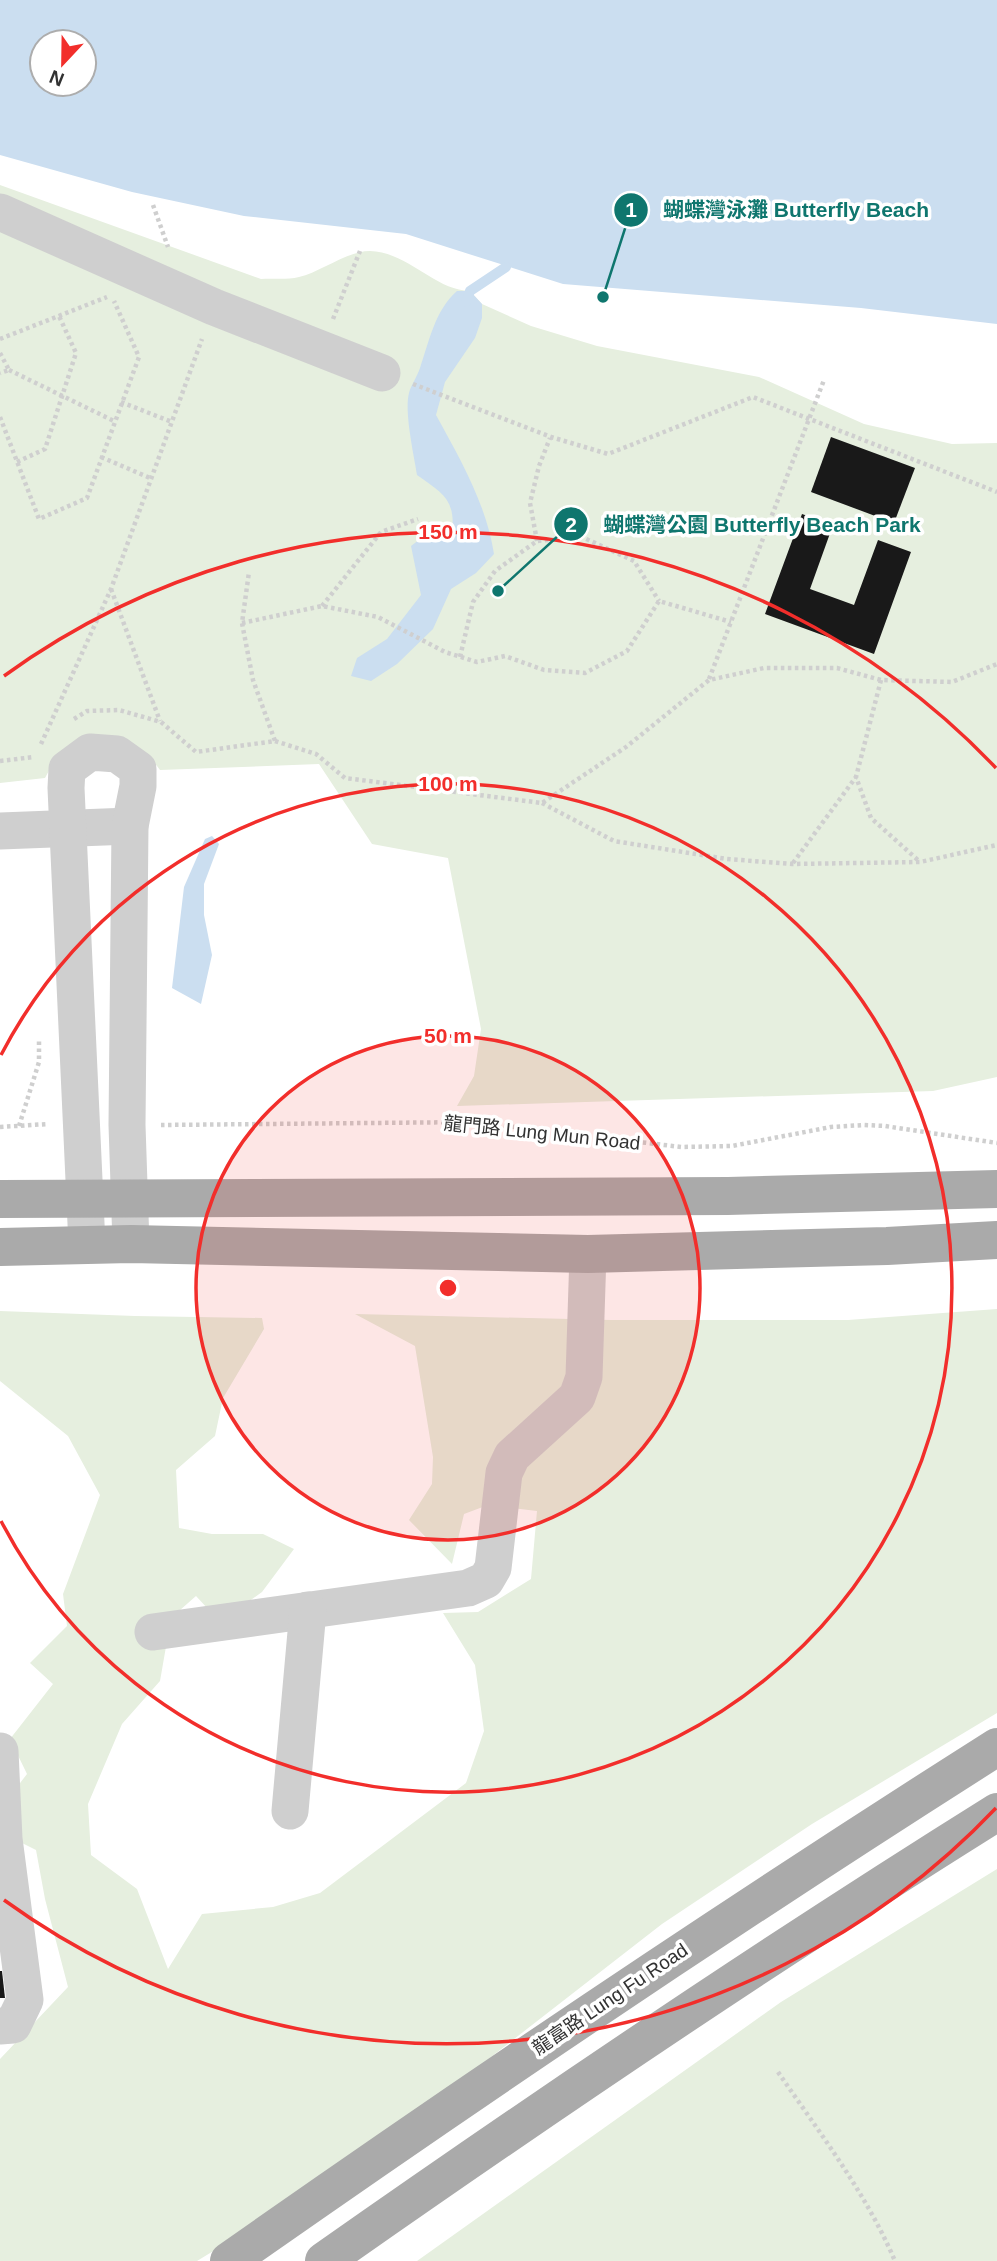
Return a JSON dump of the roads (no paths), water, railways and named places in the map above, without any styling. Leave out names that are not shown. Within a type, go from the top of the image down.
[{"type":"main road","points":[[0,1199],[728,1196],[997,1189]]},
{"type":"main road","points":[[0,1247],[131,1244],[588,1254],[887,1246],[997,1240]]},
{"type":"main road","name":"龍富路 Lung Fu Road","points":[[229,2261],[432,2119],[805,1869],[997,1747]]},
{"type":"main road","points":[[324,2261],[500,2137],[834,1914],[997,1812]]},
{"type":"street","points":[[0,212],[214,307],[382,373]]},
{"type":"street","points":[[87,1245],[67,769],[90,752],[117,754],[138,769],[138,786],[130,826],[127,1125],[131,1244]]},
{"type":"street","points":[[0,831],[130,826]]},
{"type":"street","points":[[153,1632],[468,1588],[486,1580],[493,1568],[504,1473],[512,1456],[577,1397],[584,1377],[588,1254]]},
{"type":"street","points":[[290,1811],[308,1610]]},
{"type":"street","points":[[0,1751],[4,1839],[25,2000],[13,2025],[0,2026]]},
{"type":"water","points":[[0,0],[997,0],[997,324],[861,308],[563,284],[406,234],[244,216],[132,192],[0,155]]},
{"type":"water","points":[[457,291],[470,291],[482,304],[482,318],[475,338],[445,382],[436,415],[478,499],[494,554],[476,573],[451,589],[433,629],[397,664],[371,681],[351,676],[357,658],[387,639],[421,595],[411,546],[428,533],[452,533],[453,521],[449,504],[440,492],[417,475],[408,401],[438,317]]},
{"type":"water","points":[[212,836],[219,844],[204,884],[204,915],[212,955],[201,1004],[172,988],[184,887],[205,839]]},
{"type":"waterway","points":[[466,302],[470,291],[506,267]]},
{"type":"place","name":"蝴蝶灣泳灘 Butterfly Beach","points":[[603,297]]},
{"type":"place","name":"蝴蝶灣公園 Butterfly Beach Park","points":[[498,591]]}]
